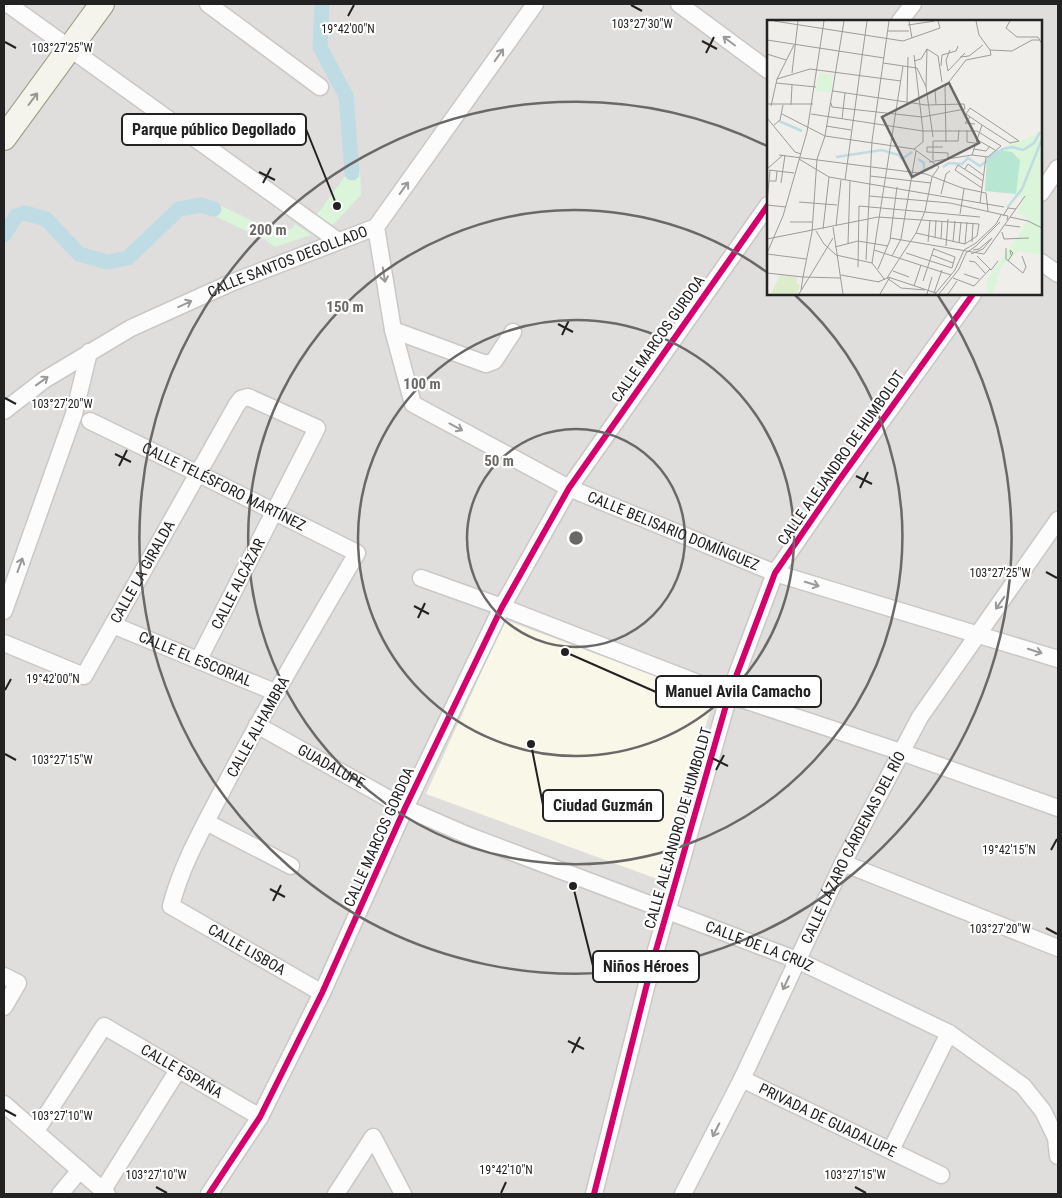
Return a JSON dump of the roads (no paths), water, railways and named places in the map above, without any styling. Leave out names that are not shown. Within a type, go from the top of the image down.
[{"type":"street","points":[[8,4],[338,242]]},
{"type":"street","points":[[4,138],[102,4]]},
{"type":"street","points":[[208,4],[320,87]]},
{"type":"street","name":"CALLE SANTOS DEGOLLADO","points":[[4,411],[44,380],[131,328],[233,282],[376,227],[535,4]]},
{"type":"street","points":[[679,4],[767,69]]},
{"type":"street","points":[[901,20],[913,4]]},
{"type":"street","points":[[1042,192],[1058,168]]},
{"type":"street","name":"CALLE MARCOS GURDOA","points":[[569,488],[767,206]]},
{"type":"street","name":"CALLE BELISARIO DOMÍNGUEZ","points":[[376,227],[393,330],[413,404],[569,488],[775,573],[978,633],[1058,659]]},
{"type":"street","points":[[1042,263],[1058,274]]},
{"type":"street","name":"CALLE ALEJANDRO DE HUMBOLDT","points":[[594,1194],[667,910],[729,695],[775,573],[837,483],[972,295]]},
{"type":"street","points":[[393,330],[486,364],[494,361],[512,332]]},
{"type":"street","points":[[4,611],[74,414],[89,352]]},
{"type":"street","name":"CALLE ALCÁZAR","points":[[199,659],[317,428],[248,397]]},
{"type":"street","name":"CALLE LA GIRALDA","points":[[4,643],[84,676],[236,406],[241,400],[248,397]]},
{"type":"street","name":"CALLE TELÉSFORO MARTÍNEZ","points":[[90,421],[357,553]]},
{"type":"street","name":"CALLE MARCOS GORDOA","points":[[209,1194],[260,1117],[322,993],[405,808],[502,607],[569,488]]},
{"type":"street","name":"CALLE LÁZARO CÁRDENAS DEL RÍO","points":[[684,1194],[742,1079],[843,863],[901,752],[931,700],[1058,520]]},
{"type":"street","name":"CALLE ALHAMBRA","points":[[171,906],[178,885],[206,822],[256,725],[357,553]]},
{"type":"street","points":[[421,578],[502,607],[729,695],[901,752],[1058,808]]},
{"type":"street","name":"CALLE EL ESCORIAL","points":[[113,625],[276,692]]},
{"type":"street","name":"GUADALUPE","points":[[256,725],[405,808]]},
{"type":"street","name":"CALLE DE LA CRUZ","points":[[405,808],[467,834],[797,960],[949,1033],[1023,1086],[1043,1110],[1056,1138],[1058,1156]]},
{"type":"street","points":[[206,822],[290,866]]},
{"type":"street","points":[[843,863],[1058,948]]},
{"type":"street","name":"CALLE LISBOA","points":[[171,906],[322,993]]},
{"type":"street","points":[[4,976],[18,982],[4,1007]]},
{"type":"street","name":"CALLE ESPAÑA","points":[[36,1131],[104,1026],[260,1117]]},
{"type":"street","points":[[891,1150],[949,1033]]},
{"type":"street","points":[[4,1104],[105,1192],[178,1070]]},
{"type":"street","name":"PRIVADA DE GUADALUPE","points":[[742,1079],[942,1175]]},
{"type":"street","points":[[336,1194],[372,1137],[403,1194]]},
{"type":"street","points":[[60,1194],[80,1170]]},
{"type":"waterway","points":[[322,4],[320,47],[346,96],[352,173]]},
{"type":"waterway","points":[[4,235],[16,216],[25,213],[46,219],[79,254],[107,262],[128,258],[179,209],[201,205],[214,209]]},
{"type":"place","name":"Parque público Degollado","points":[[337,206]]},
{"type":"place","name":"Manuel Avila Camacho","points":[[565,652]]},
{"type":"place","name":"Ciudad Guzmán","points":[[531,744]]},
{"type":"place","name":"Niños Héroes","points":[[573,886]]}]
